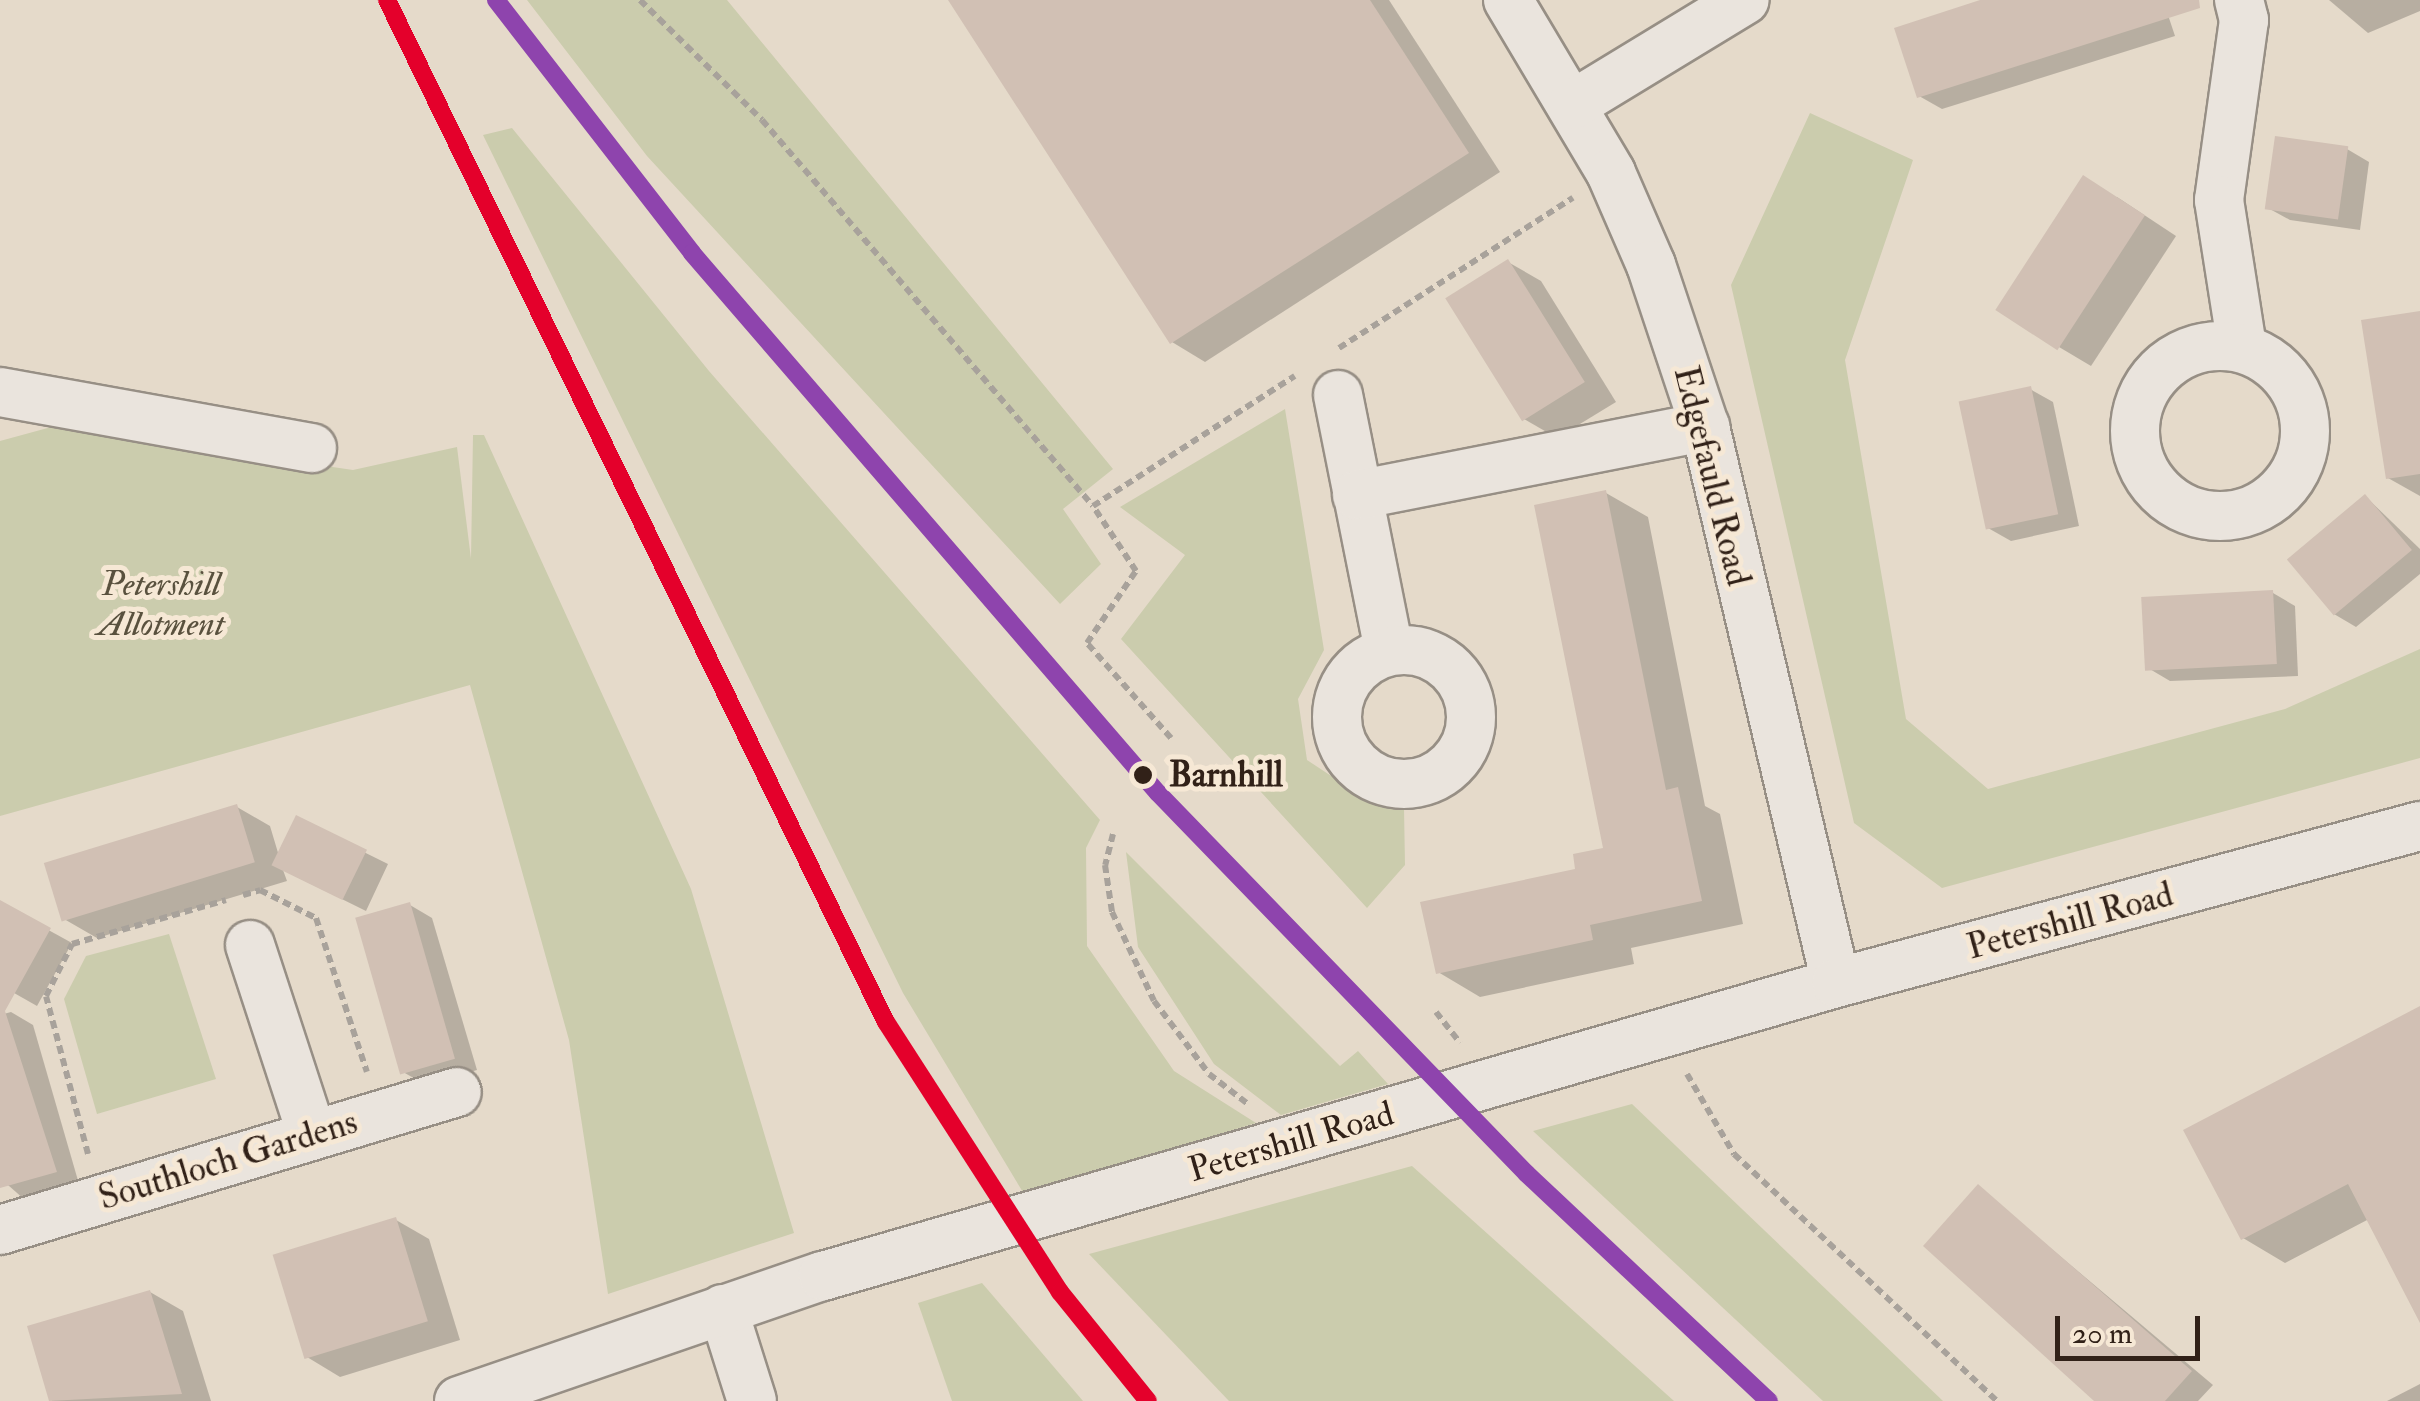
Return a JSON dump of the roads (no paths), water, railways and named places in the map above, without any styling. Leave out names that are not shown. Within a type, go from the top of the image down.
[{"type":"street","name":"Edgefauld Road","points":[[1508,0],[1611,173],[1705,427],[1836,983]]},
{"type":"street","points":[[1572,104],[1746,0]]},
{"type":"street","points":[[2238,0],[2219,200],[2242,348]]},
{"type":"street","points":[[1324,373],[1358,495],[1389,652]]},
{"type":"street","points":[[0,392],[312,448]]},
{"type":"street","points":[[1358,495],[1705,427]]},
{"type":"street","name":"Petershill Road","points":[[458,1401],[823,1276],[1666,1038],[1836,983],[2420,826]]},
{"type":"street","points":[[250,945],[312,1135]]},
{"type":"street","name":"Southloch Gardens","points":[[0,1230],[457,1092]]},
{"type":"street","points":[[723,1309],[752,1401]]},
{"type":"place","name":"Barnhill","points":[[1143,775]]},
{"type":"park label","name":"Petershill Allotment","points":[[161,604]]}]
